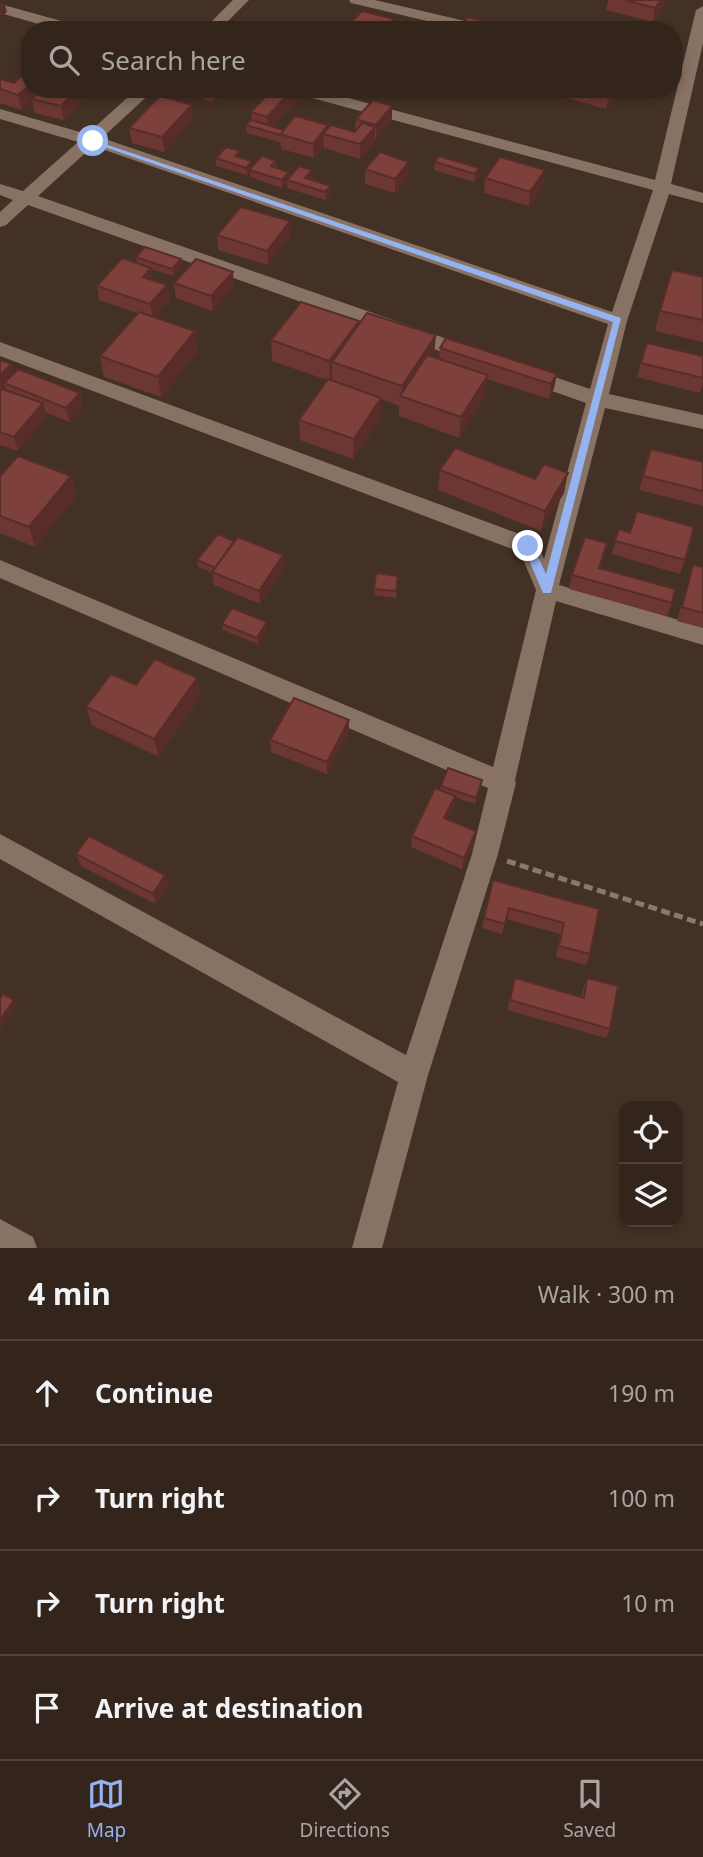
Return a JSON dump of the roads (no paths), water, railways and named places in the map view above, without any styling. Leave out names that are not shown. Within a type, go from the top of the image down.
[{"type":"street","points":[[220,21],[242,0]]},
{"type":"street","points":[[356,0],[447,21]]},
{"type":"street","points":[[0,8],[46,21]]},
{"type":"street","points":[[682,71],[701,22]]},
{"type":"street","points":[[0,221],[24,197],[93,141],[138,98]]},
{"type":"street","points":[[329,98],[703,198]]},
{"type":"street","points":[[367,1248],[414,1075],[485,853],[504,783],[547,590],[597,399],[618,321],[662,188],[677,98]]},
{"type":"street","points":[[0,114],[93,141],[618,321]]},
{"type":"street","points":[[0,189],[597,399],[703,422]]},
{"type":"street","points":[[0,349],[528,546],[547,590]]},
{"type":"street","points":[[0,569],[504,783]]},
{"type":"street","points":[[547,590],[703,636]]},
{"type":"street","points":[[0,846],[414,1075]]},
{"type":"street","points":[[0,1234],[22,1248]]}]
